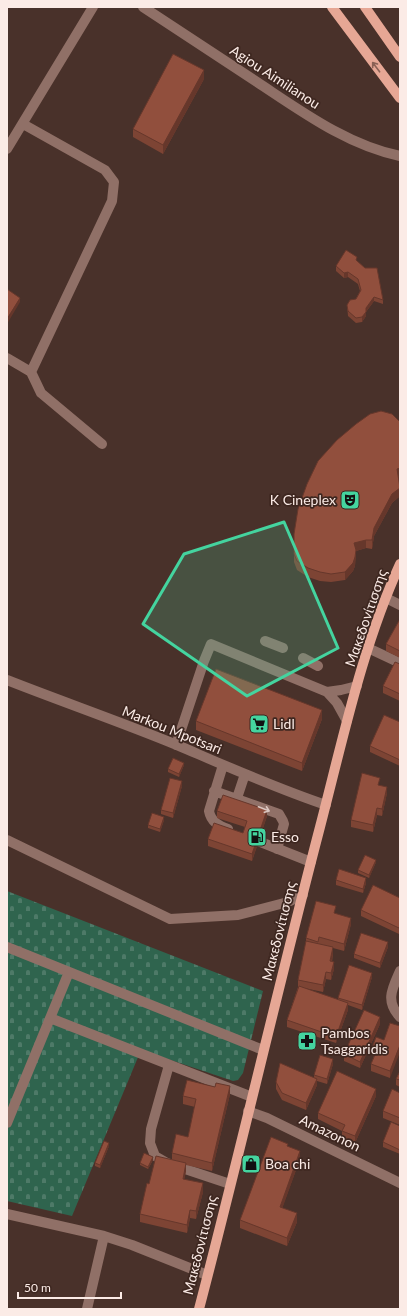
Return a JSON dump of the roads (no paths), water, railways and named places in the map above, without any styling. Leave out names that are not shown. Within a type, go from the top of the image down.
[{"type":"main road","points":[[332,7],[400,98]]},
{"type":"main road","points":[[365,7],[400,57]]},
{"type":"main road","name":"Μακεδονίτισσης","points":[[198,1309],[357,686],[368,648],[400,564]]},
{"type":"street","points":[[7,149],[93,7]]},
{"type":"street","name":"Agiou Aimilianou","points":[[143,7],[286,102],[320,122],[351,139],[372,148],[400,156]]},
{"type":"street","points":[[22,124],[105,170],[114,182],[112,201],[31,372]]},
{"type":"street","points":[[7,358],[31,372],[41,393],[102,444]]},
{"type":"street","points":[[386,598],[400,605]]},
{"type":"street","points":[[265,641],[282,648]]},
{"type":"street","points":[[176,745],[204,660],[211,644],[327,692],[337,702],[348,721]]},
{"type":"street","points":[[368,648],[400,663]]},
{"type":"street","points":[[303,658],[318,666]]},
{"type":"street","name":"Markou Mpotsari","points":[[7,680],[176,745],[304,798],[326,805]]},
{"type":"street","points":[[327,692],[357,686]]},
{"type":"street","points":[[222,765],[209,811],[211,819],[218,825],[239,834]]},
{"type":"street","points":[[237,798],[245,774]]},
{"type":"street","points":[[214,790],[279,814],[282,817],[284,824],[277,849]]},
{"type":"street","points":[[7,840],[170,919],[238,915],[288,902],[303,895]]},
{"type":"street","points":[[258,841],[311,862]]},
{"type":"street","points":[[7,947],[263,1050]]},
{"type":"street","points":[[400,971],[392,988],[391,996],[395,1012],[400,1018]]},
{"type":"street","points":[[7,1123],[69,972]]},
{"type":"street","points":[[50,1018],[252,1097]]},
{"type":"street","points":[[169,1065],[151,1129],[150,1143],[155,1156],[167,1163],[230,1184]]},
{"type":"street","name":"Amazonon","points":[[248,1111],[266,1118],[400,1183]]},
{"type":"street","points":[[7,1214],[104,1236],[132,1245],[207,1275]]},
{"type":"street","points":[[87,1309],[104,1236]]},
{"type":"place","name":"K Cineplex","points":[[350,500]]},
{"type":"place","name":"Lidl","points":[[259,724]]},
{"type":"place","name":"Esso","points":[[257,837]]},
{"type":"place","name":"Pambos Tsaggaridis","points":[[307,1041]]},
{"type":"place","name":"Boa chi","points":[[251,1164]]}]
